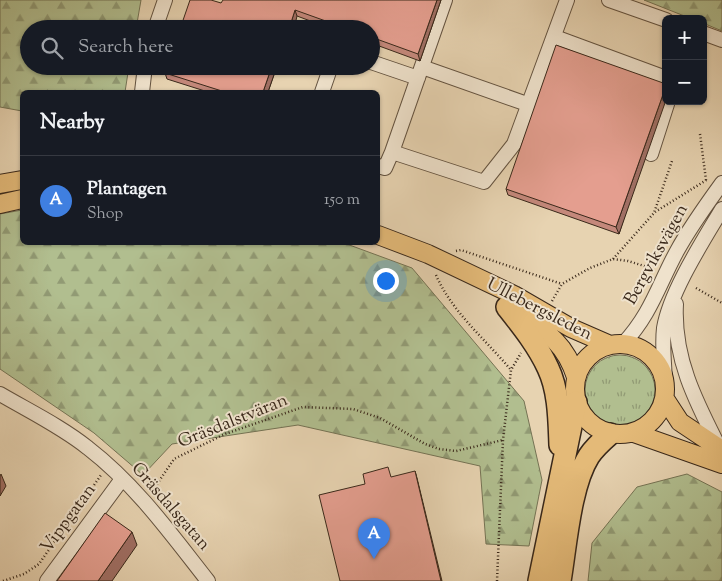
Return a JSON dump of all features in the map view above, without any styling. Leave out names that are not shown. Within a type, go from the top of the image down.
[{"type":"highway","points":[[508,307],[541,354],[549,370],[557,406],[562,470]]},
{"type":"highway","points":[[540,581],[576,402]]},
{"type":"highway","points":[[560,581],[571,512],[582,470],[597,445],[610,434]]},
{"type":"main road","points":[[0,184],[20,180]]},
{"type":"main road","points":[[0,204],[20,199]]},
{"type":"main road","name":"Ullebergsleden","points":[[380,236],[428,254],[467,275],[514,295],[570,328],[617,344]]},
{"type":"main road","name":"Ullebergsleden","points":[[467,275],[558,343],[566,351],[576,377]]},
{"type":"main road","points":[[634,433],[648,425],[659,414],[665,399],[664,379],[659,365],[650,354],[637,347],[617,344],[589,356],[576,377],[576,402],[589,422],[610,434],[634,433],[721,455]]},
{"type":"main road","points":[[665,399],[680,422],[721,455]]},
{"type":"street","points":[[158,20],[165,0]]},
{"type":"street","points":[[380,167],[385,168],[392,152],[445,0]]},
{"type":"street","points":[[392,152],[484,182],[514,144],[527,104],[551,42],[555,37],[567,0]]},
{"type":"street","points":[[609,0],[662,19]]},
{"type":"street","points":[[707,34],[722,40]]},
{"type":"street","points":[[555,37],[662,77]]},
{"type":"street","points":[[380,64],[420,72],[527,104]]},
{"type":"street","points":[[142,90],[144,75]]},
{"type":"street","points":[[323,90],[327,75]]},
{"type":"street","points":[[650,154],[667,105]]},
{"type":"street","name":"Bergviksvägen","points":[[617,344],[650,310],[677,251],[717,180]]},
{"type":"street","name":"Bergviksvägen","points":[[664,379],[664,328],[693,259],[722,209]]},
{"type":"street","name":"Bergviksvägen","points":[[677,294],[676,332],[684,373],[721,455]]},
{"type":"street","name":"Gräsdalsgatan","points":[[0,394],[86,446],[108,464],[143,499],[208,581]]},
{"type":"street","name":"Vippgatan","points":[[47,581],[122,479]]},
{"type":"path","points":[[700,134],[706,180]]},
{"type":"path","points":[[654,213],[672,161]]},
{"type":"path","points":[[548,308],[562,284],[590,268],[614,259],[654,213],[706,180],[717,180]]},
{"type":"path","points":[[453,251],[461,250],[562,284]]},
{"type":"path","points":[[428,254],[447,296],[510,370]]},
{"type":"path","points":[[614,259],[628,261],[660,271]]},
{"type":"path","points":[[696,288],[722,303]]},
{"type":"path","points":[[497,581],[503,440],[510,370],[526,346]]},
{"type":"path","name":"Gräsdalstväran","points":[[156,487],[174,459],[225,434],[303,407],[353,409],[380,418],[425,444],[439,449],[456,451],[475,449],[503,440]]},
{"type":"path","points":[[3,581],[24,574],[39,564],[108,464]]},
{"type":"green space","points":[[0,0],[141,0],[138,20],[20,20],[20,75],[128,75],[125,90],[20,90],[20,111],[0,107]]},
{"type":"green space","points":[[644,0],[722,0],[722,31],[707,25],[707,15],[682,15]]},
{"type":"green space","points":[[20,210],[20,245],[349,245],[412,268],[524,401],[542,480],[529,546],[486,544],[480,466],[298,425],[172,444],[143,475],[94,433],[0,369],[0,214]]},
{"type":"green space","points":[[620,355],[633,358],[645,365],[652,377],[655,390],[652,403],[645,415],[633,422],[620,425],[607,422],[595,415],[588,403],[585,390],[588,377],[595,365],[607,358]]},
{"type":"green space","points":[[687,474],[722,492],[722,581],[588,581],[592,543],[637,487]]},
{"type":"building","points":[[190,0],[211,0],[221,3],[223,0],[437,0],[418,54],[380,40],[380,20],[323,20],[295,10],[292,20],[183,20]]},
{"type":"building","points":[[556,45],[662,83],[662,97],[616,227],[506,189]]},
{"type":"building","points":[[171,75],[269,75],[264,90],[219,90]]},
{"type":"building","points":[[388,467],[391,477],[415,471],[441,581],[340,581],[319,495],[365,484],[363,474]]},
{"type":"building","points":[[105,513],[132,532],[98,581],[57,581]]},
{"type":"place","name":"Plantagen","points":[[374,559]]}]
